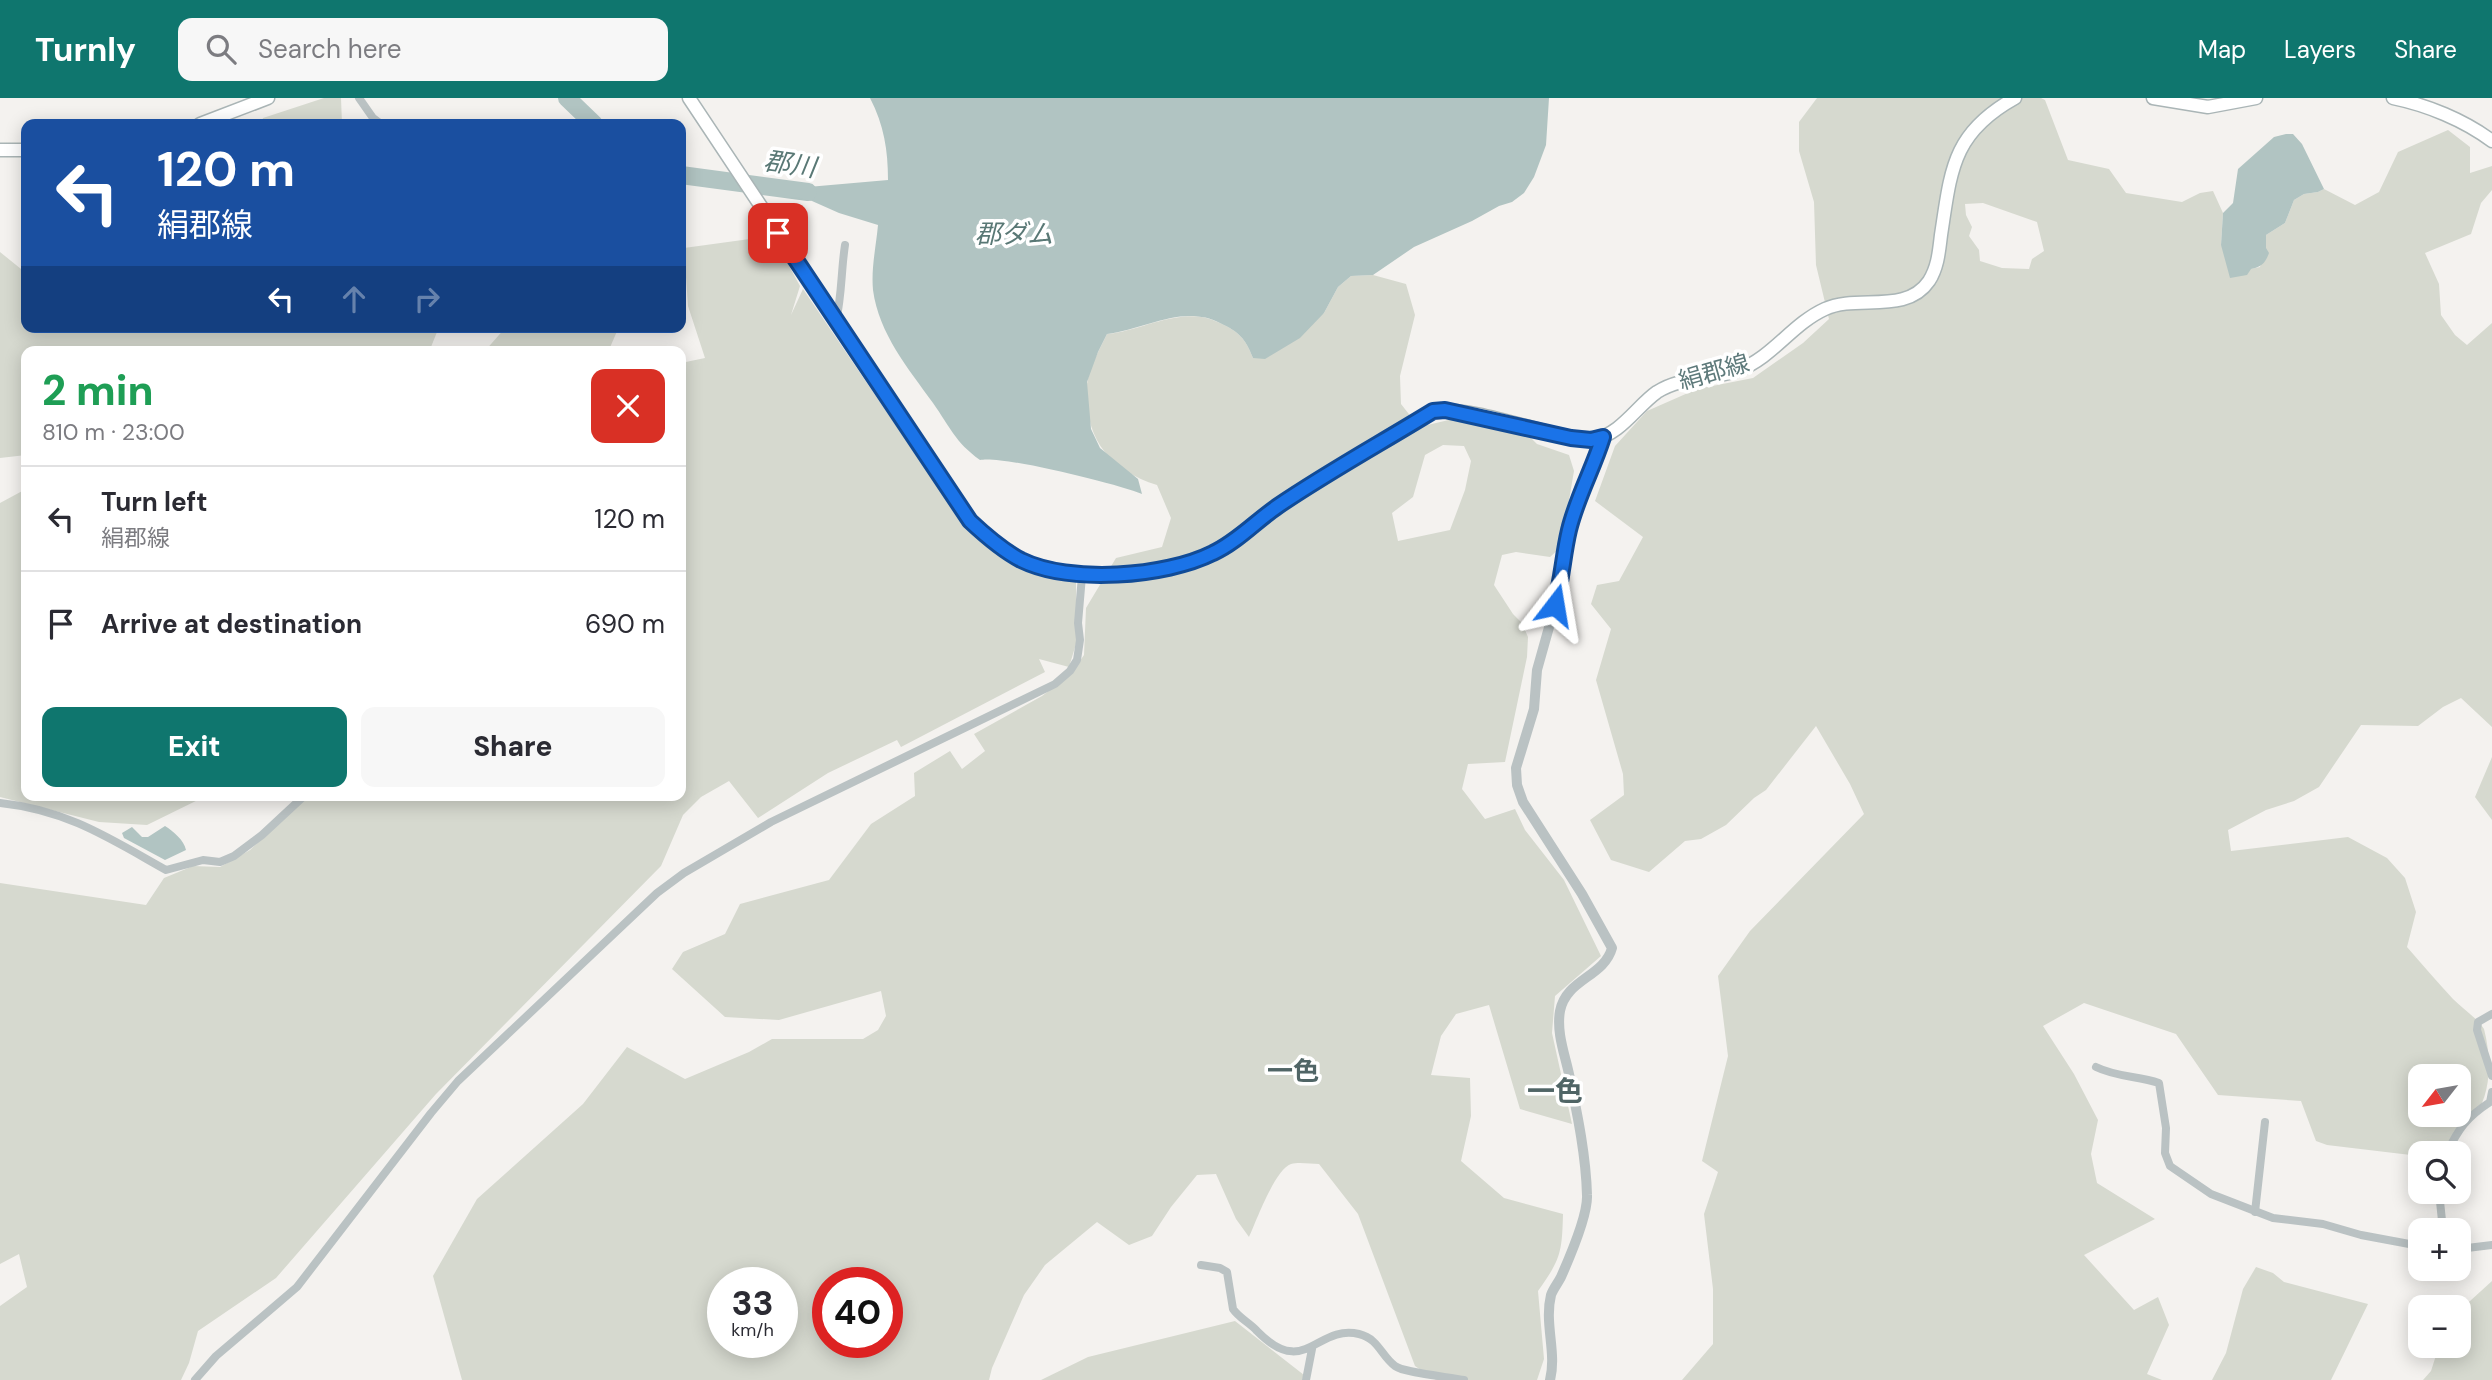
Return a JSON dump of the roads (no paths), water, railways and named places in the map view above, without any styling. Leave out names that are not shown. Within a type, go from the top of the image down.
[{"type":"main road","points":[[213,119],[268,98]]},
{"type":"main road","points":[[690,98],[970,521],[995,544],[1022,561],[1082,576],[1153,571],[1187,565],[1215,553],[1277,507],[1433,411],[1459,411],[1571,438],[1591,440],[1603,437]]},
{"type":"main road","name":"絹郡線","points":[[1603,437],[1618,428],[1663,389],[1749,365],[1771,351],[1812,316],[1828,307],[1856,301],[1897,301],[1914,294],[1928,283],[1936,267],[1951,174],[1961,145],[1978,124],[2015,98]]},
{"type":"main road","points":[[2153,98],[2208,107],[2256,98]]},
{"type":"main road","points":[[2393,98],[2462,122],[2492,141]]},
{"type":"main road","points":[[0,150],[21,150]]},
{"type":"street","points":[[359,98],[374,119]]},
{"type":"street","points":[[836,321],[842,295],[841,269],[845,245]]},
{"type":"street","points":[[1550,1380],[1554,1366],[1549,1325],[1551,1294],[1568,1261],[1587,1199],[1576,1111],[1562,1045],[1560,1009],[1565,996],[1578,982],[1601,968],[1609,959],[1612,948],[1583,894],[1523,802],[1517,785],[1516,768],[1534,709],[1537,670],[1562,581],[1568,533],[1579,494],[1603,437]]},
{"type":"street","points":[[195,1380],[216,1356],[297,1287],[458,1081],[604,946],[657,893],[684,873],[771,822],[1055,684],[1070,671],[1077,660],[1080,640],[1078,623],[1082,576]]},
{"type":"street","points":[[0,803],[67,817],[104,833],[166,870],[203,860],[219,862],[234,856],[300,801]]},
{"type":"street","points":[[2492,1014],[2478,1022],[2477,1030],[2492,1076]]},
{"type":"street","points":[[2095,1067],[2110,1074],[2159,1083],[2166,1128],[2165,1153],[2170,1166],[2211,1194],[2273,1218],[2323,1224],[2361,1235],[2408,1244]]},
{"type":"street","points":[[2452,1141],[2458,1129],[2476,1111],[2490,1102],[2492,1092]]},
{"type":"street","points":[[2255,1212],[2265,1122]]},
{"type":"street","points":[[2471,1248],[2492,1245]]},
{"type":"street","points":[[1201,1265],[1227,1272],[1236,1314],[1272,1346],[1284,1353],[1298,1353],[1346,1333],[1355,1333],[1367,1336],[1395,1366],[1464,1380]]},
{"type":"street","points":[[1306,1380],[1312,1349]]},
{"type":"water","name":"郡ダム","points":[[870,98],[1549,98],[1546,145],[1534,177],[1524,193],[1512,202],[1414,247],[1373,275],[1351,276],[1338,287],[1324,313],[1300,338],[1265,359],[1253,358],[1237,333],[1206,318],[1178,317],[1107,334],[1087,382],[1091,429],[1100,448],[1138,479],[1142,494],[1034,466],[980,460],[959,440],[905,363],[881,321],[873,290],[878,225],[839,213],[785,189],[888,180],[884,138]]},
{"type":"water","points":[[2293,134],[2302,144],[2324,189],[2304,194],[2294,200],[2285,223],[2266,235],[2266,248],[2269,253],[2264,262],[2251,269],[2247,275],[2230,278],[2221,245],[2223,213],[2233,203],[2238,169],[2274,137]]},
{"type":"water","points":[[165,826],[181,839],[186,850],[165,860],[124,838],[122,833],[132,827],[142,837],[148,837]]},
{"type":"waterway","name":"郡川","points":[[567,98],[589,119]]},
{"type":"waterway","name":"郡川","points":[[686,176],[808,192]]},
{"type":"district","name":"一色","points":[[1293,1071]]},
{"type":"district","name":"一色","points":[[1555,1091]]}]
